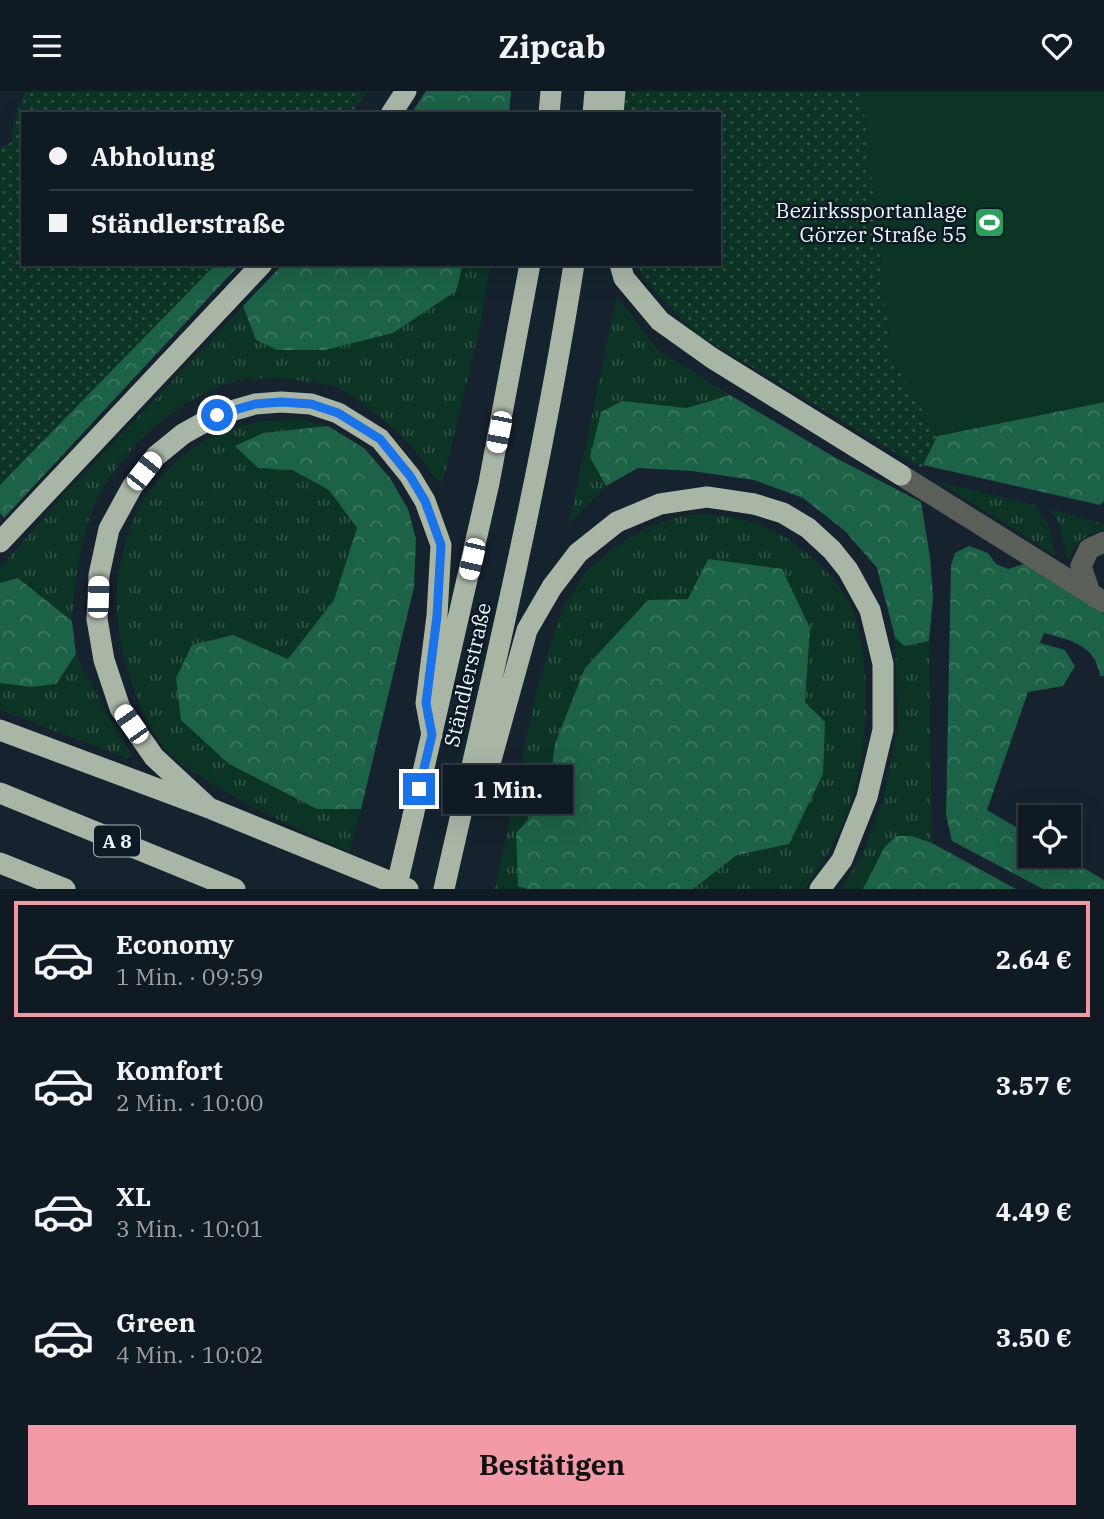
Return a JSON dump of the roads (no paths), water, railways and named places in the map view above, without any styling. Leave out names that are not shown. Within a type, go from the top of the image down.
[{"type":"highway","points":[[392,112],[406,91]]},
{"type":"highway","points":[[549,112],[551,91]]},
{"type":"highway","points":[[593,112],[596,91]]},
{"type":"highway","points":[[613,112],[614,91]]},
{"type":"highway","points":[[0,542],[259,266]]},
{"type":"highway","name":"Ständlerstraße","points":[[397,889],[489,483],[530,266]]},
{"type":"highway","name":"Ständlerstraße","points":[[444,889],[516,575],[556,379],[574,266]]},
{"type":"highway","points":[[621,266],[624,278],[660,321],[712,358],[901,475]]},
{"type":"highway","points":[[209,808],[154,757],[120,708],[104,660],[97,619],[99,575],[109,529],[132,487],[156,456],[183,434],[217,415],[255,404],[311,404],[346,417],[380,439],[410,476],[425,501],[441,545],[437,616],[426,703],[432,735]]},
{"type":"highway","points":[[464,797],[491,760],[527,630],[552,587],[578,553],[617,521],[660,504],[707,497],[754,504],[783,513],[808,528],[832,550],[848,570],[870,610],[883,664],[883,730],[867,797],[842,860],[821,889]]},
{"type":"highway","points":[[0,730],[209,808],[408,889]]},
{"type":"highway","name":"A 8","points":[[0,793],[235,889]]},
{"type":"highway","points":[[0,863],[65,889]]},
{"type":"street","points":[[901,475],[1097,597]]},
{"type":"street","points":[[1097,597],[1081,566],[1089,549],[1104,543]]},
{"type":"place","name":"Bezirkssportanlage Görzer Straße 55","points":[[990,223]]}]
